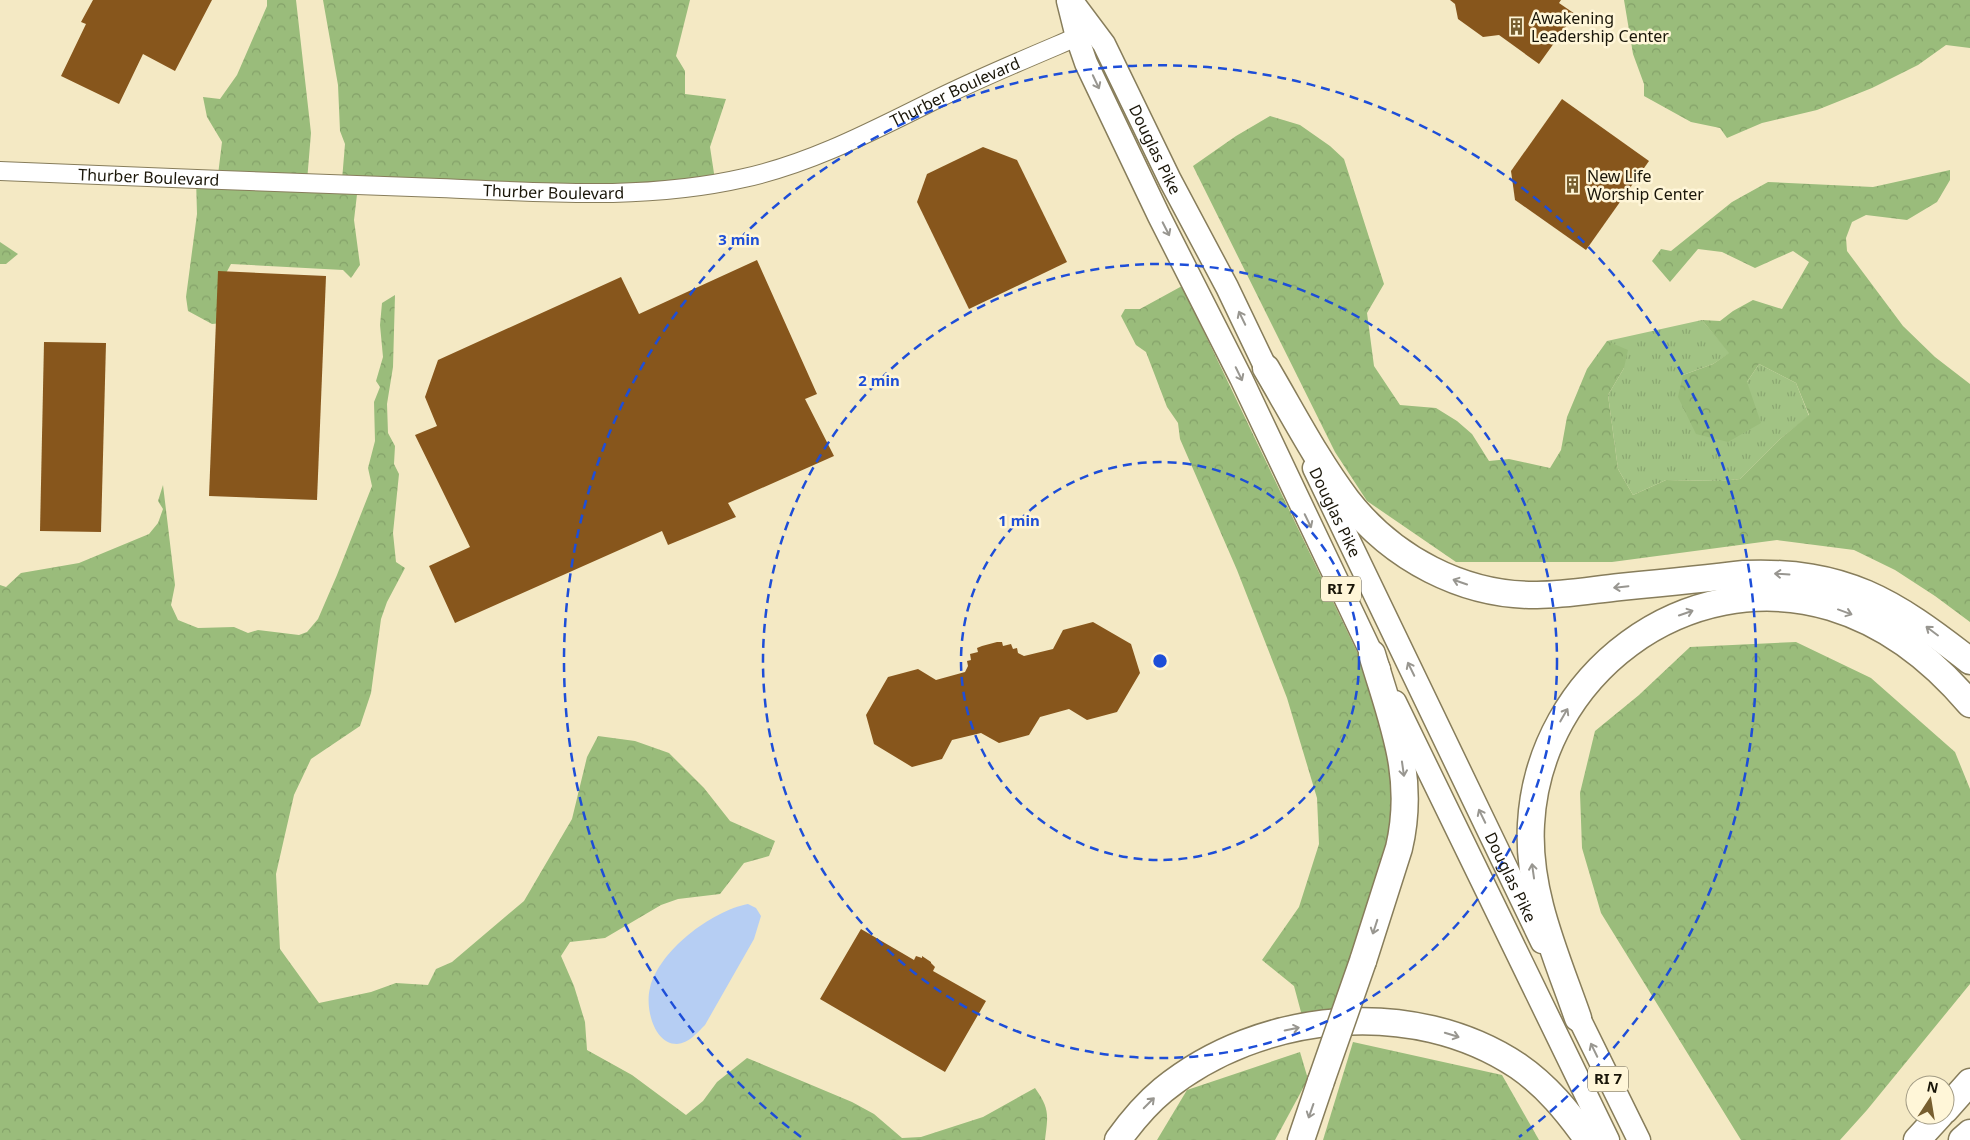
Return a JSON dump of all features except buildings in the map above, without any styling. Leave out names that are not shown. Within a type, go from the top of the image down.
[{"type":"highway","points":[[1266,368],[1322,462],[1348,501],[1393,546],[1419,564],[1448,578],[1484,589],[1536,595],[1744,574],[1767,573],[1813,577],[1856,589],[1899,609],[1918,621],[1970,661]]},
{"type":"highway","points":[[1578,1018],[1546,927],[1535,886],[1530,844],[1533,807],[1545,754],[1564,714],[1590,678],[1624,647],[1662,623],[1683,614],[1719,604],[1767,598],[1808,602],[1848,613],[1886,631],[1905,643],[1941,672],[1970,704]]},
{"type":"highway","points":[[1301,1140],[1363,961],[1399,848],[1405,816],[1406,799],[1400,750],[1372,654]]},
{"type":"highway","points":[[1118,1140],[1137,1115],[1164,1090],[1212,1058],[1251,1041],[1288,1030],[1325,1023],[1355,1021],[1384,1022],[1421,1027],[1455,1036],[1487,1048],[1519,1067],[1547,1090],[1588,1140]]},
{"type":"highway","points":[[1955,1099],[1970,1082]]},
{"type":"highway","points":[[1917,1140],[1931,1125]]},
{"type":"highway","points":[[1962,1140],[1970,1133]]},
{"type":"main road","name":"Douglas Pike","points":[[1070,0],[1076,38],[1086,63],[1159,216],[1236,369],[1608,1140]]},
{"type":"main road","name":"Douglas Pike","points":[[1070,0],[1096,30],[1108,51],[1170,180],[1223,280],[1578,1018],[1639,1140]]},
{"type":"street","name":"Thurber Boulevard","points":[[0,171],[280,183],[596,193],[669,191],[745,178],[804,160],[892,123],[939,99],[1076,38]]},
{"type":"green space","points":[[267,0],[296,0],[311,133],[307,181],[342,180],[345,144],[340,131],[338,85],[323,0],[690,0],[676,56],[685,71],[685,94],[726,99],[710,147],[715,180],[692,185],[358,186],[354,220],[360,265],[351,278],[343,270],[231,264],[225,275],[223,323],[212,324],[188,311],[186,297],[197,214],[196,178],[218,175],[222,142],[207,117],[203,97],[220,99],[237,75],[267,6]]},
{"type":"green space","points":[[1624,0],[1970,0],[1970,48],[1946,45],[1918,65],[1872,88],[1817,110],[1762,123],[1727,138],[1720,128],[1691,122],[1644,96],[1644,84],[1633,54]]},
{"type":"green space","points":[[1270,116],[1300,125],[1330,146],[1344,159],[1384,284],[1367,313],[1374,366],[1400,405],[1436,408],[1457,421],[1472,434],[1489,461],[1509,459],[1550,468],[1561,450],[1567,417],[1587,369],[1607,341],[1628,350],[1624,368],[1608,395],[1618,469],[1633,495],[1666,480],[1721,481],[1740,479],[1780,439],[1809,415],[1796,383],[1759,364],[1747,382],[1761,423],[1728,442],[1696,434],[1678,397],[1683,375],[1713,364],[1729,353],[1702,320],[1720,321],[1753,300],[1782,309],[1809,262],[1793,251],[1755,268],[1722,252],[1698,249],[1670,282],[1652,261],[1661,249],[1671,251],[1732,202],[1768,182],[1873,187],[1950,170],[1950,180],[1937,202],[1907,220],[1866,215],[1852,222],[1846,238],[1847,251],[1903,326],[1935,357],[1970,384],[1970,622],[1895,570],[1854,550],[1777,540],[1612,562],[1456,562],[1367,501],[1335,452],[1193,166],[1236,136]]},
{"type":"green space","points":[[0,242],[18,254],[6,264],[0,264]]},
{"type":"green space","points":[[1182,286],[1383,706],[1403,786],[1339,1023],[1305,1027],[1294,986],[1262,960],[1299,907],[1319,844],[1317,798],[1287,698],[1237,570],[1180,439],[1178,423],[1167,407],[1146,352],[1136,345],[1121,316],[1125,309],[1140,309]]},
{"type":"green space","points":[[395,295],[393,367],[387,404],[388,433],[395,446],[394,464],[399,474],[393,533],[396,562],[405,568],[387,602],[381,619],[371,693],[360,726],[311,759],[294,795],[276,874],[280,949],[319,1003],[371,992],[396,983],[428,985],[436,969],[452,962],[524,901],[572,819],[587,757],[598,736],[635,741],[669,753],[704,788],[730,821],[775,841],[769,856],[744,863],[720,894],[678,899],[661,905],[605,938],[570,942],[561,956],[574,986],[585,1022],[587,1050],[632,1075],[686,1115],[703,1101],[717,1082],[747,1058],[852,1102],[874,1114],[902,1138],[921,1137],[983,1117],[1035,1088],[1047,1112],[1045,1140],[0,1140],[0,585],[6,587],[21,573],[79,563],[149,534],[158,523],[163,509],[158,501],[163,485],[175,585],[171,605],[178,620],[198,628],[234,627],[248,633],[258,630],[299,635],[307,632],[318,619],[372,486],[368,468],[375,441],[374,402],[380,387],[376,381],[383,357],[380,325],[382,303]]},
{"type":"green space","points":[[1702,320],[1730,353],[1713,364],[1683,375],[1747,382],[1759,364],[1796,383],[1809,416],[1780,439],[1740,479],[1721,481],[1666,480],[1633,495],[1618,469],[1608,395],[1624,368],[1607,341]]},
{"type":"green space","points":[[1796,642],[1871,678],[1955,752],[1970,789],[1970,984],[1867,1110],[1840,1140],[1741,1140],[1601,913],[1582,848],[1580,793],[1595,731],[1639,695],[1690,647]]},
{"type":"green space","points":[[1353,1042],[1502,1075],[1539,1140],[1323,1140]]},
{"type":"green space","points":[[1300,1052],[1308,1079],[1275,1140],[1157,1140],[1187,1090]]},
{"type":"water","points":[[748,904],[756,908],[761,916],[754,939],[705,1025],[685,1042],[677,1044],[662,1038],[650,1014],[650,988],[655,974],[675,947],[688,935],[718,915]]},
{"type":"place","name":"Awakening Leadership Center","points":[[1517,27]]},
{"type":"place","name":"New Life Worship Center","points":[[1573,185]]}]
